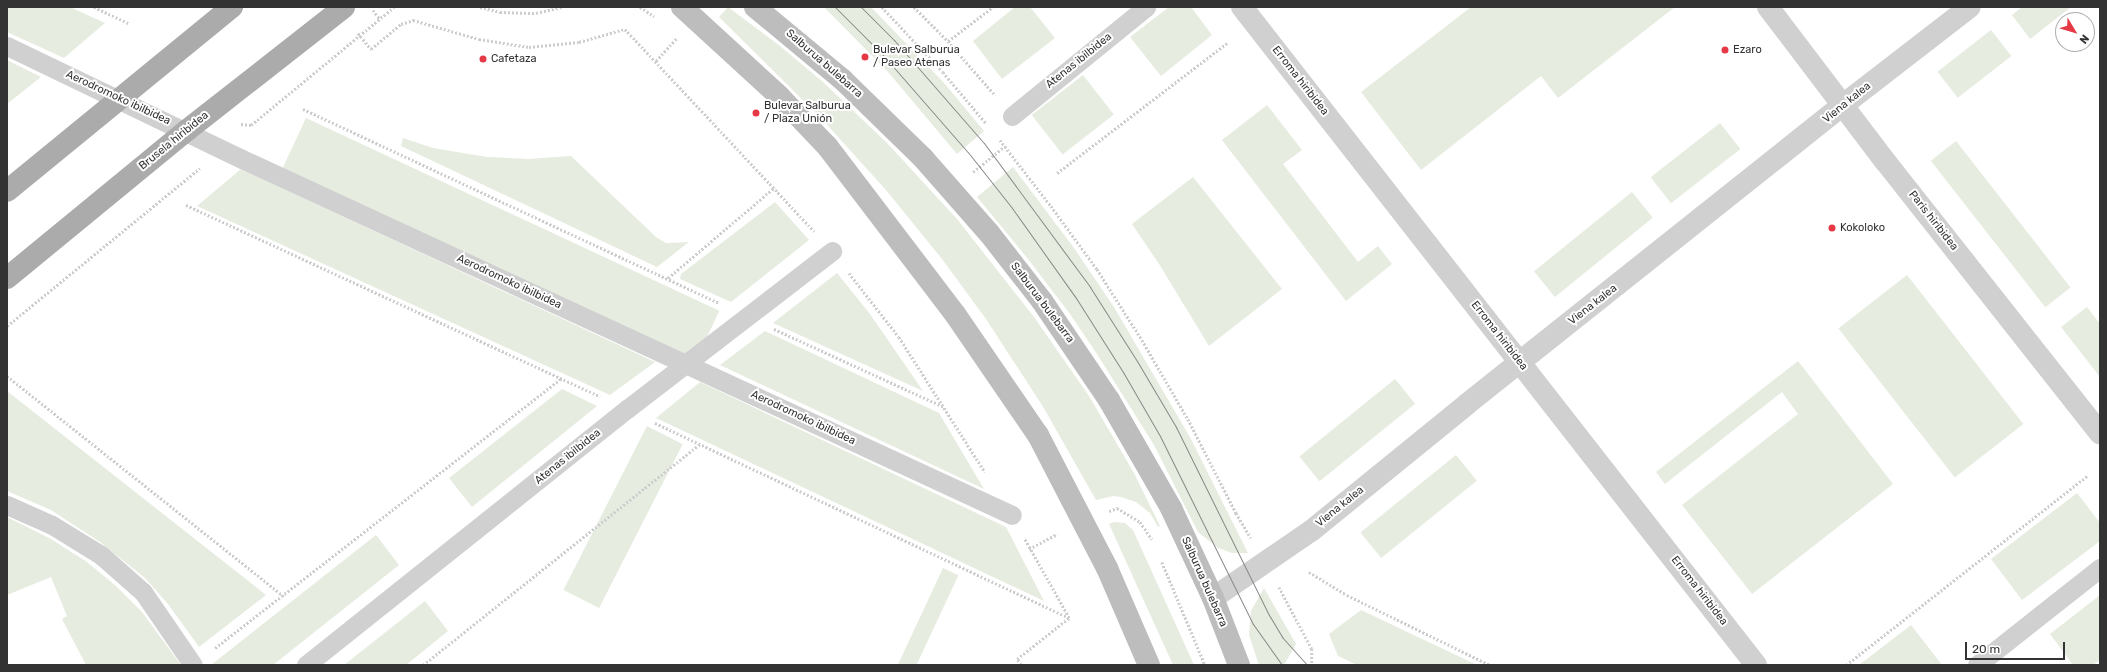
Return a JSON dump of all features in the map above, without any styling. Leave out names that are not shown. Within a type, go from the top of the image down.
[{"type":"main road","points":[[7,191],[232,7]]},
{"type":"main road","points":[[682,7],[779,96],[826,146],[955,314],[1038,435],[1107,568],[1149,665]]},
{"type":"main road","name":"Salburua bulebarra","points":[[755,7],[843,80],[923,158],[988,233],[1042,301],[1109,400],[1171,508],[1213,598],[1239,665]]},
{"type":"main road","name":"Brusela hiribidea","points":[[7,278],[186,131],[342,9]]},
{"type":"street","name":"Atenas ibilbidea","points":[[1012,116],[1146,7]]},
{"type":"street","name":"Erroma hiribidea","points":[[1242,7],[1756,665]]},
{"type":"street","name":"Paris hiribidea","points":[[1768,7],[2100,433]]},
{"type":"street","name":"Viena kalea","points":[[1213,598],[1311,531],[1843,105],[1970,7]]},
{"type":"street","name":"Aerodromoko ibilbidea","points":[[7,46],[212,144],[1012,515]]},
{"type":"street","name":"Atenas ibilbidea","points":[[306,665],[746,316],[832,250]]},
{"type":"street","points":[[7,505],[52,524],[101,555],[143,592],[193,665]]},
{"type":"street","points":[[1977,665],[2100,568]]},
{"type":"path","points":[[94,7],[129,23]]},
{"type":"path","points":[[370,7],[380,19]]},
{"type":"path","points":[[7,326],[201,167],[200,154],[236,124],[251,125],[361,36],[394,7]]},
{"type":"path","points":[[480,7],[500,12],[536,13],[561,7]]},
{"type":"path","points":[[882,7],[943,72],[991,129]]},
{"type":"path","points":[[914,7],[948,41],[1012,116]]},
{"type":"path","points":[[948,41],[993,7]]},
{"type":"path","points":[[342,9],[371,49],[400,24],[413,20],[479,39],[528,47],[580,42],[626,29],[775,187],[832,250],[900,337],[987,475]]},
{"type":"path","points":[[1057,173],[1227,43]]},
{"type":"path","points":[[303,108],[668,278],[746,316],[945,407]]},
{"type":"path","points":[[996,135],[1051,206],[1092,263],[1142,340],[1188,419],[1236,513],[1266,563],[1312,649],[1312,665]]},
{"type":"path","points":[[668,278],[775,187]]},
{"type":"path","points":[[7,376],[284,596]]},
{"type":"path","points":[[193,665],[284,596],[562,378]]},
{"type":"path","points":[[423,665],[700,444]]},
{"type":"path","points":[[1846,665],[2088,475]]},
{"type":"path","points":[[1021,665],[1017,659],[1069,618],[1029,549]]},
{"type":"path","points":[[1309,572],[1347,595],[1490,665]]},
{"type":"shaded area","points":[[7,7],[70,7],[105,23],[64,58],[7,32]]},
{"type":"shaded area","points":[[728,7],[780,46],[823,82],[888,144],[957,219],[1034,317],[1089,396],[1134,473],[1160,526],[1158,527],[1150,513],[1136,502],[1113,496],[1096,500],[1042,405],[986,319],[942,259],[886,190],[820,117],[719,17]]},
{"type":"shaded area","points":[[824,7],[871,7],[945,84],[984,131],[957,154],[889,73]]},
{"type":"shaded area","points":[[1015,7],[1030,7],[1055,38],[1002,79],[973,41]]},
{"type":"shaded area","points":[[1169,7],[1191,7],[1212,35],[1161,76],[1130,37]]},
{"type":"shaded area","points":[[1471,7],[1675,7],[1558,98],[1541,76],[1421,170],[1361,92]]},
{"type":"shaded area","points":[[2022,7],[2071,7],[2065,12],[2055,12],[2055,19],[2030,39],[2012,15]]},
{"type":"shaded area","points":[[1991,30],[2011,56],[1958,98],[1937,72]]},
{"type":"shaded area","points":[[7,60],[41,77],[7,104]]},
{"type":"shaded area","points":[[1083,75],[1114,114],[1063,154],[1032,115]]},
{"type":"shaded area","points":[[1267,105],[1302,150],[1283,164],[1358,262],[1378,246],[1392,264],[1346,301],[1222,140]]},
{"type":"shaded area","points":[[306,118],[719,311],[696,361],[282,169]]},
{"type":"shaded area","points":[[1720,123],[1740,149],[1671,203],[1651,177]]},
{"type":"shaded area","points":[[403,138],[433,148],[487,157],[528,159],[571,156],[656,237],[666,243],[689,242],[657,267],[401,146]]},
{"type":"shaded area","points":[[1956,141],[2071,288],[2045,307],[1931,161]]},
{"type":"shaded area","points":[[1013,167],[1074,248],[1114,307],[1191,439],[1248,553],[1232,553],[1218,548],[1198,532],[1154,445],[1097,354],[1070,314],[1028,259],[977,197]]},
{"type":"shaded area","points":[[241,169],[655,362],[610,395],[197,206]]},
{"type":"shaded area","points":[[1193,177],[1282,289],[1209,346],[1159,264],[1132,224]]},
{"type":"shaded area","points":[[1632,192],[1653,218],[1555,297],[1534,271]]},
{"type":"shaded area","points":[[775,202],[809,240],[731,302],[680,279],[681,274]]},
{"type":"shaded area","points":[[837,273],[870,314],[923,391],[773,323]]},
{"type":"shaded area","points":[[1907,275],[2023,424],[1955,477],[1838,329]]},
{"type":"shaded area","points":[[2087,307],[2100,324],[2100,377],[2061,327]]},
{"type":"shaded area","points":[[765,331],[939,413],[984,489],[720,365]]},
{"type":"shaded area","points":[[1798,361],[1893,484],[1752,594],[1682,505],[1798,414],[1782,392],[1665,484],[1656,472]]},
{"type":"shaded area","points":[[1395,379],[1415,404],[1320,481],[1299,456]]},
{"type":"shaded area","points":[[700,382],[1006,527],[1044,601],[656,418]]},
{"type":"shaded area","points":[[562,389],[597,406],[472,507],[449,478]]},
{"type":"shaded area","points":[[7,391],[266,595],[199,647],[168,604],[145,578],[100,542],[51,510],[7,491]]},
{"type":"shaded area","points":[[647,426],[683,444],[599,608],[563,590]]},
{"type":"shaded area","points":[[1456,455],[1477,481],[1381,558],[1360,532]]},
{"type":"shaded area","points":[[2077,493],[2100,523],[2100,541],[2022,600],[1991,559]]},
{"type":"shaded area","points":[[7,517],[51,539],[87,562],[116,586],[142,612],[181,665],[86,665],[62,619],[67,616],[51,577],[7,595]]},
{"type":"shaded area","points":[[1114,522],[1125,523],[1133,530],[1194,665],[1173,665],[1109,524]]},
{"type":"shaded area","points":[[376,535],[399,565],[273,665],[211,665]]},
{"type":"shaded area","points":[[943,568],[958,575],[917,665],[898,665]]},
{"type":"shaded area","points":[[1264,588],[1296,644],[1284,665],[1259,665],[1249,635],[1251,611]]},
{"type":"shaded area","points":[[2100,595],[2100,660],[2093,665],[2073,665],[2050,634]]},
{"type":"shaded area","points":[[425,601],[448,631],[406,665],[344,665]]},
{"type":"shaded area","points":[[1361,610],[1477,665],[1357,665],[1338,656],[1329,634]]},
{"type":"shaded area","points":[[1911,625],[1942,665],[1859,665]]},
{"type":"tram line","points":[[835,7],[883,55],[971,156],[1012,208],[1076,298],[1123,372],[1160,436],[1253,624],[1282,665]]},
{"type":"tram line","points":[[861,7],[894,40],[984,143],[1090,287],[1137,361],[1176,427],[1269,615],[1282,637],[1307,665]]},
{"type":"place","name":"Ezaro","points":[[1725,50]]},
{"type":"place","name":"Bulevar Salburua / Paseo Atenas","points":[[865,57]]},
{"type":"place","name":"Cafetaza","points":[[483,59]]},
{"type":"place","name":"Bulevar Salburua / Plaza Unión","points":[[756,113]]},
{"type":"place","name":"Kokoloko","points":[[1832,228]]}]
